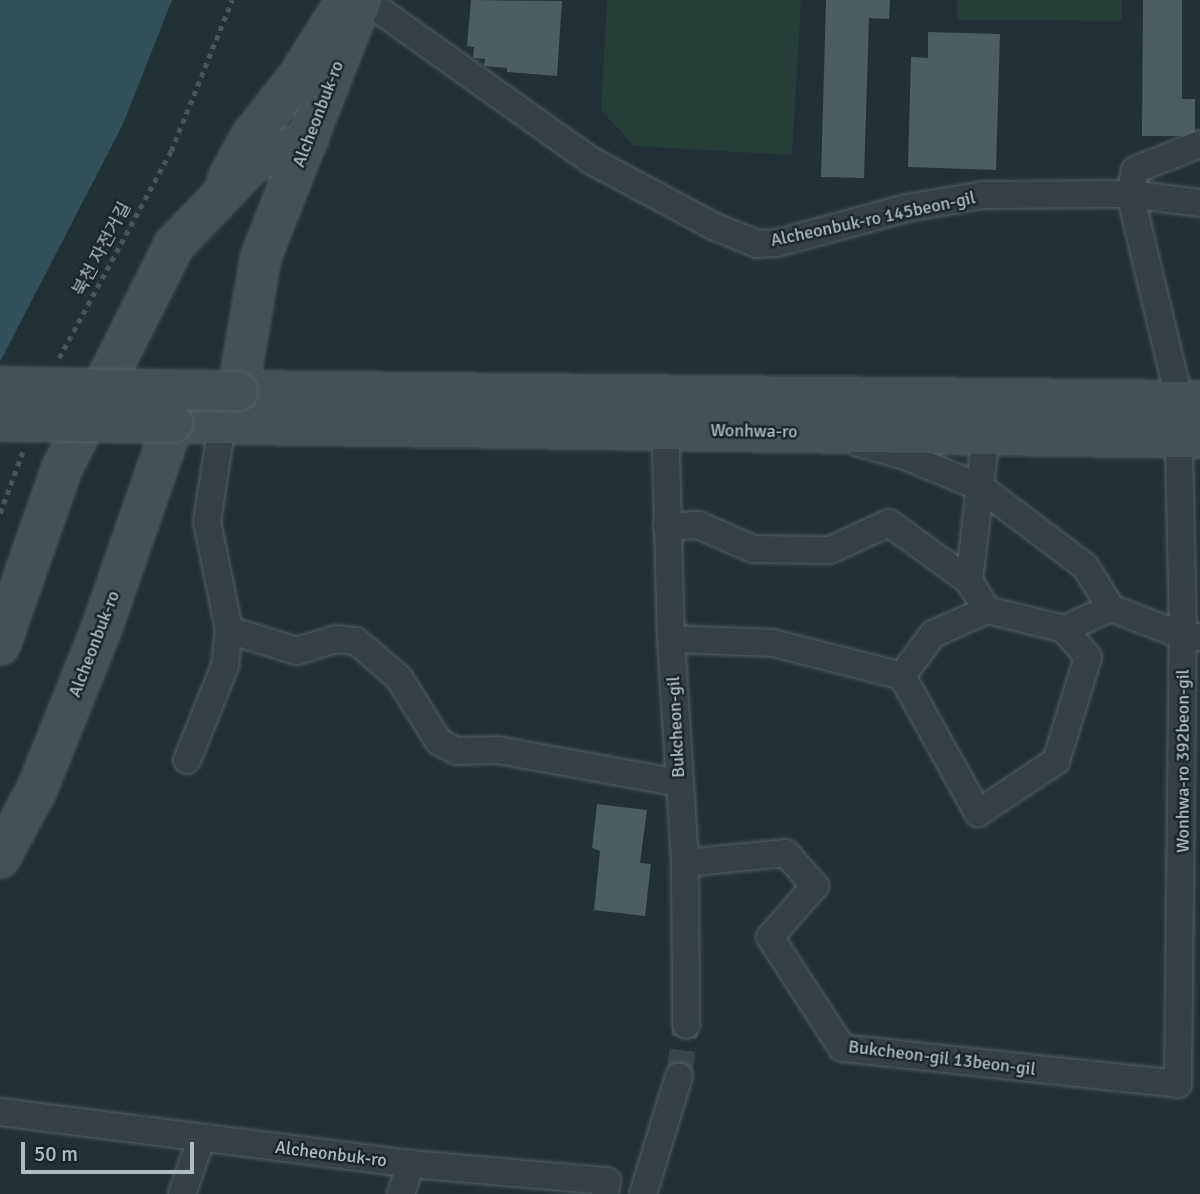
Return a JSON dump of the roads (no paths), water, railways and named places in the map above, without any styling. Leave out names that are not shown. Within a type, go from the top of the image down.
[{"type":"main road","points":[[220,192],[252,135],[298,77],[346,0]]},
{"type":"main road","name":"Alcheonbuk-ro","points":[[230,407],[267,242],[363,0]]},
{"type":"main road","points":[[0,645],[62,468],[174,245],[220,192],[253,163],[308,140]]},
{"type":"main road","points":[[220,192],[244,196],[261,209],[267,242]]},
{"type":"main road","points":[[0,387],[230,407]]},
{"type":"main road","points":[[12,434],[173,423],[230,407]]},
{"type":"main road","name":"Wonhwa-ro","points":[[230,407],[1190,420]]},
{"type":"main road","name":"Wonhwa-ro","points":[[665,413],[816,432],[986,435],[1190,420]]},
{"type":"main road","name":"Alcheonbuk-ro","points":[[4,843],[37,789],[101,630],[173,423]]},
{"type":"street","name":"Alcheonbuk-ro 145beon-gil","points":[[363,0],[590,160],[713,226],[757,244],[777,243],[908,208],[983,195],[1130,194],[1200,203]]},
{"type":"street","points":[[1190,420],[1130,194],[1135,170],[1200,144]]},
{"type":"street","points":[[187,760],[225,666],[229,630],[207,522],[230,407]]},
{"type":"street","name":"Bukcheon-gil","points":[[665,413],[671,639],[684,863],[686,1025]]},
{"type":"street","name":"Wonhwa-ro 392beon-gil","points":[[1178,1084],[1191,1011],[1190,420]]},
{"type":"street","points":[[816,432],[905,456],[980,488],[1085,566],[1111,608],[1192,636]]},
{"type":"street","points":[[969,582],[986,435]]},
{"type":"street","points":[[667,527],[698,525],[753,549],[830,550],[889,523],[969,582],[987,610]]},
{"type":"street","points":[[1064,629],[1111,608]]},
{"type":"street","points":[[671,639],[773,643],[902,676],[978,813],[1056,761],[1088,657],[1064,629],[987,610],[933,634],[902,676]]},
{"type":"street","points":[[229,630],[297,651],[321,642],[356,641],[371,649],[399,678],[439,742],[457,751],[498,750],[679,783]]},
{"type":"street","name":"Bukcheon-gil 13beon-gil","points":[[684,863],[786,853],[815,886],[770,937],[842,1048],[1178,1084]]},
{"type":"street","points":[[643,1194],[678,1076]]},
{"type":"street","name":"Alcheonbuk-ro","points":[[0,1112],[411,1164],[607,1181],[605,1194]]},
{"type":"street","points":[[182,1194],[201,1139]]},
{"type":"street","points":[[401,1194],[411,1164]]},
{"type":"water","points":[[0,0],[172,0],[123,124],[0,362]]},
{"type":"tunnel","points":[[679,1076],[686,1025]]}]
